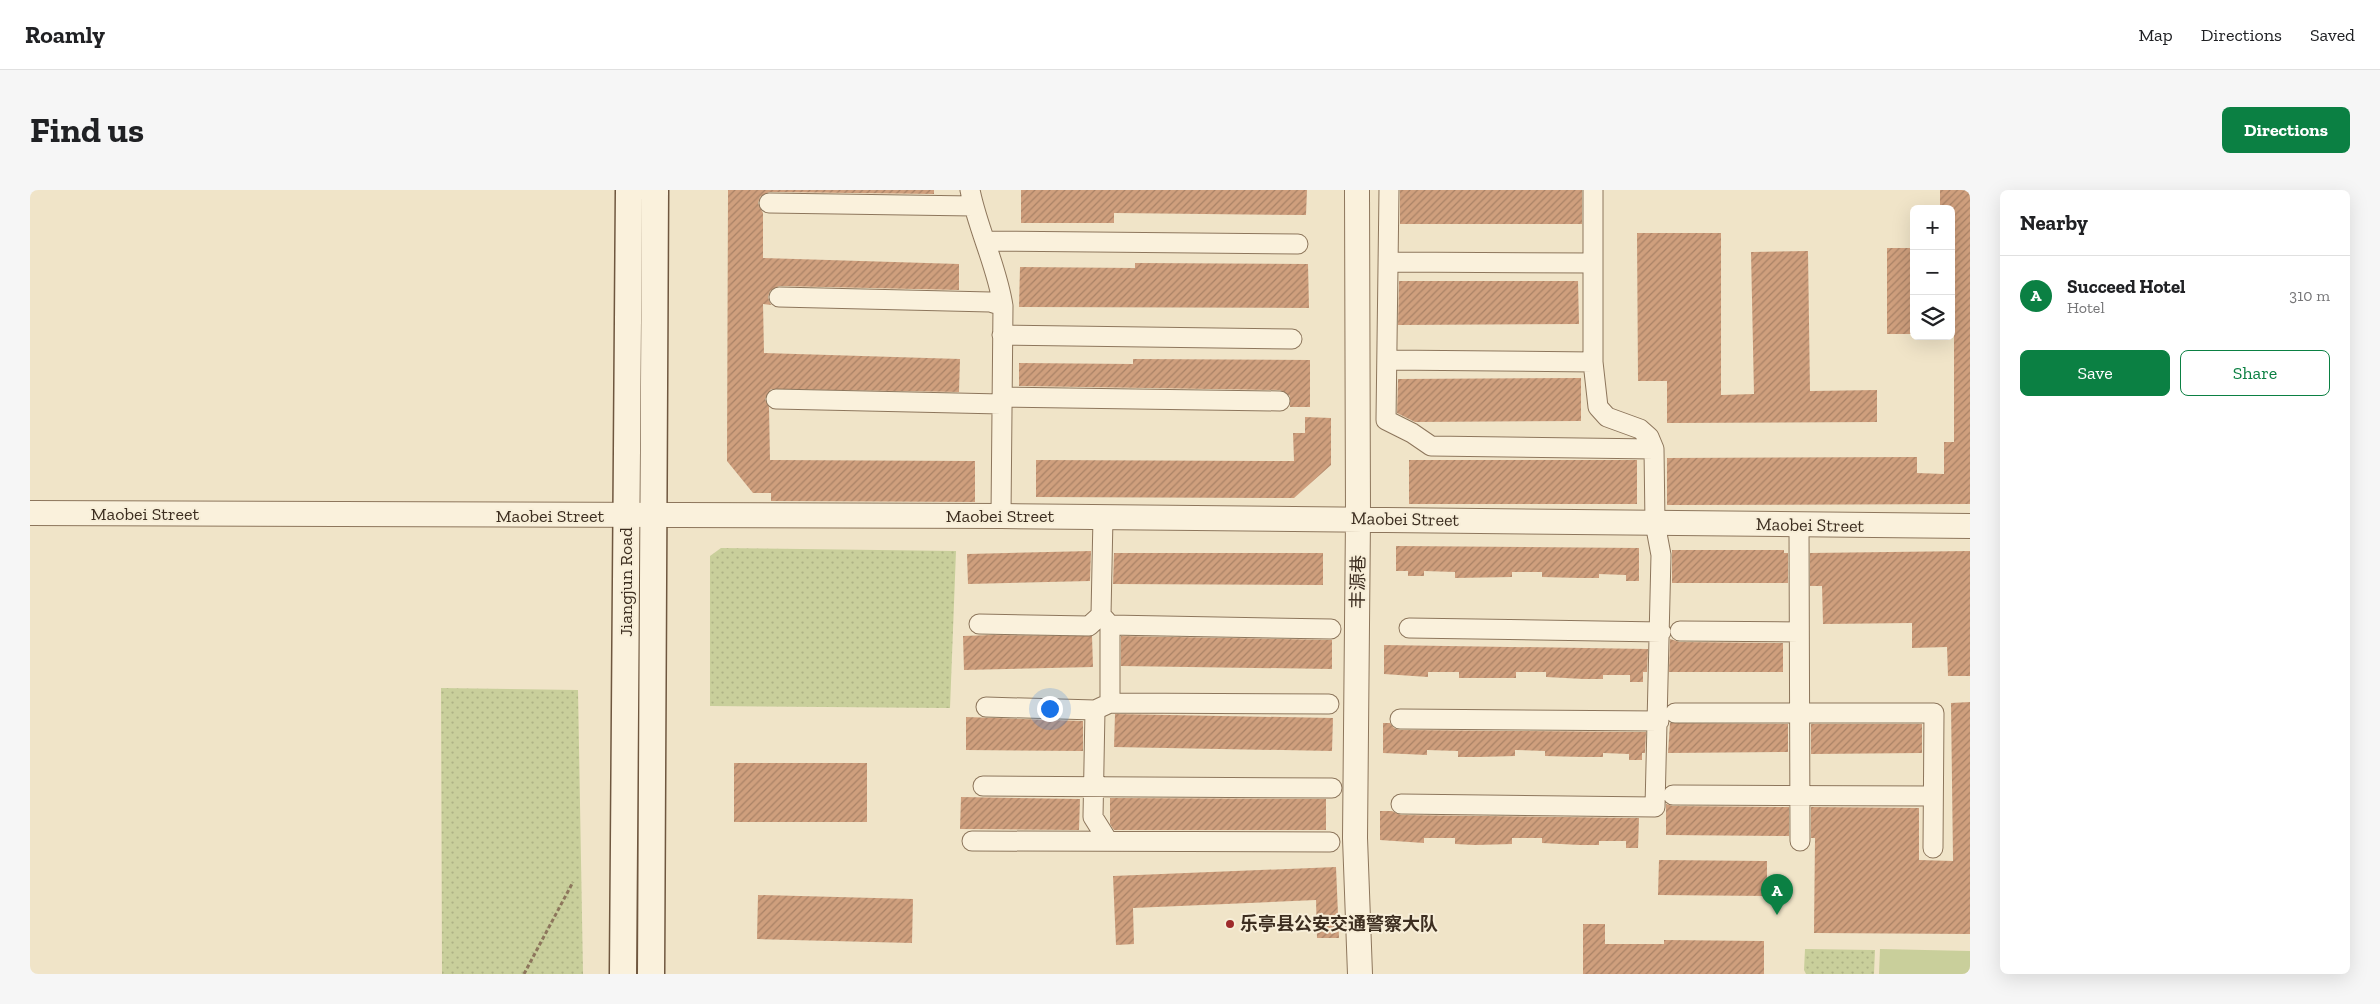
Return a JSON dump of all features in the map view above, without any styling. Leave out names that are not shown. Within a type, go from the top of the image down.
[{"type":"main road","name":"Jiangjun Road","points":[[623,974],[629,190]]},
{"type":"main road","name":"Jiangjun Road","points":[[651,974],[655,190]]},
{"type":"street","name":"丰源巷","points":[[1357,190],[1358,518],[1355,838],[1360,974]]},
{"type":"street","points":[[1389,190],[1386,420],[1412,433],[1431,446],[1654,449]]},
{"type":"street","points":[[1401,804],[1655,807],[1667,717],[1660,632],[1662,555],[1655,523],[1654,449],[1649,437],[1640,429],[1607,417],[1598,407],[1593,362],[1593,190]]},
{"type":"street","points":[[769,203],[972,198],[1000,286],[1003,306],[1001,516]]},
{"type":"street","points":[[986,241],[1298,244]]},
{"type":"street","points":[[1389,262],[1593,263]]},
{"type":"street","points":[[779,297],[990,302],[1003,306]]},
{"type":"street","points":[[1002,336],[1292,339]]},
{"type":"street","points":[[1388,360],[1593,362]]},
{"type":"street","points":[[776,399],[1280,401]]},
{"type":"street","name":"Maobei Street","points":[[30,513],[1358,518],[1970,526]]},
{"type":"street","points":[[1103,517],[1106,620],[1102,706],[1093,817],[1108,841]]},
{"type":"street","points":[[1799,525],[1800,842]]},
{"type":"street","points":[[978,624],[1089,626],[1106,620],[1331,629]]},
{"type":"street","points":[[1409,628],[1660,632]]},
{"type":"street","points":[[1680,631],[1799,632]]},
{"type":"street","points":[[986,708],[1329,704]]},
{"type":"street","points":[[1400,719],[1667,717],[1799,712],[1934,713],[1933,848]]},
{"type":"street","points":[[983,786],[1332,788]]},
{"type":"street","points":[[1673,795],[1934,796]]},
{"type":"street","points":[[972,840],[1330,842]]},
{"type":"path","points":[[524,974],[574,882]]},
{"type":"green space","points":[[721,548],[956,551],[950,708],[710,706],[710,556]]},
{"type":"green space","points":[[441,688],[578,690],[583,974],[442,974]]},
{"type":"green space","points":[[1805,949],[1875,950],[1874,974],[1806,974],[1804,970]]},
{"type":"green space","points":[[1880,949],[1970,951],[1970,974],[1879,974]]},
{"type":"building","points":[[728,190],[934,190],[934,194],[769,192],[760,197],[758,203],[763,213],[763,258],[959,264],[959,290],[779,286],[770,291],[768,297],[771,305],[763,304],[764,353],[960,359],[959,392],[771,389],[765,399],[769,407],[770,460],[975,461],[975,502],[771,501],[771,493],[753,493],[727,461]]},
{"type":"building","points":[[1021,190],[1307,190],[1306,215],[1114,213],[1114,223],[1021,223]]},
{"type":"building","points":[[1400,190],[1582,190],[1582,224],[1400,224]]},
{"type":"building","points":[[1940,190],[1970,190],[1970,504],[1667,505],[1667,458],[1917,457],[1917,473],[1944,474],[1944,442],[1954,442],[1955,205],[1940,205]]},
{"type":"building","points":[[1637,233],[1721,233],[1721,395],[1754,394],[1751,252],[1808,251],[1810,391],[1877,390],[1877,422],[1667,423],[1667,381],[1638,381]]},
{"type":"building","points":[[1887,248],[1910,248],[1910,334],[1887,334]]},
{"type":"building","points":[[1135,263],[1308,264],[1309,308],[1019,307],[1020,267],[1135,268]]},
{"type":"building","points":[[1399,281],[1578,281],[1579,324],[1398,325]]},
{"type":"building","points":[[1133,359],[1310,360],[1310,407],[1290,407],[1290,396],[1280,390],[1019,386],[1019,363],[1133,364]]},
{"type":"building","points":[[1581,378],[1581,421],[1415,422],[1397,413],[1398,379]]},
{"type":"building","points":[[1305,417],[1331,418],[1331,465],[1294,498],[1036,497],[1036,460],[1294,461],[1293,433],[1305,433]]},
{"type":"building","points":[[1409,460],[1637,460],[1637,504],[1409,504]]},
{"type":"building","points":[[1396,546],[1639,548],[1639,581],[1626,581],[1626,575],[1599,574],[1599,578],[1542,577],[1542,572],[1512,572],[1512,577],[1455,578],[1455,572],[1424,571],[1424,576],[1408,576],[1408,571],[1396,571]]},
{"type":"building","points":[[1672,550],[1784,550],[1784,553],[1788,553],[1788,583],[1672,583]]},
{"type":"building","points":[[1091,551],[1090,581],[968,584],[967,554]]},
{"type":"building","points":[[1970,551],[1970,676],[1948,676],[1947,647],[1912,648],[1912,623],[1823,624],[1822,586],[1810,586],[1810,553]]},
{"type":"building","points":[[1114,553],[1323,553],[1323,585],[1113,584]]},
{"type":"building","points":[[963,636],[1092,636],[1093,667],[964,670]]},
{"type":"building","points":[[1121,636],[1332,640],[1332,669],[1121,666]]},
{"type":"building","points":[[1670,639],[1680,642],[1783,643],[1783,672],[1669,672]]},
{"type":"building","points":[[1384,645],[1648,649],[1647,672],[1643,672],[1643,682],[1630,682],[1630,675],[1603,675],[1603,679],[1584,679],[1546,677],[1546,672],[1516,672],[1516,678],[1459,678],[1459,672],[1428,672],[1428,677],[1384,674]]},
{"type":"building","points":[[1970,702],[1970,934],[1814,933],[1815,838],[1811,838],[1811,807],[1919,808],[1919,860],[1953,861],[1951,703]]},
{"type":"building","points":[[1115,714],[1333,718],[1332,751],[1114,747]]},
{"type":"building","points":[[966,717],[1083,721],[1083,751],[966,750]]},
{"type":"building","points":[[1383,723],[1390,723],[1394,728],[1400,730],[1646,732],[1645,753],[1642,753],[1642,760],[1629,760],[1629,754],[1603,753],[1603,757],[1545,756],[1545,751],[1515,750],[1515,756],[1479,757],[1458,757],[1458,751],[1427,750],[1427,755],[1383,753]]},
{"type":"building","points":[[1670,723],[1788,724],[1788,752],[1668,753]]},
{"type":"building","points":[[1811,724],[1922,724],[1922,753],[1811,754]]},
{"type":"building","points":[[734,763],[867,763],[867,822],[734,822]]},
{"type":"building","points":[[961,797],[1080,799],[1079,830],[960,829]]},
{"type":"building","points":[[1110,798],[1326,799],[1326,830],[1114,830],[1110,824]]},
{"type":"building","points":[[1666,804],[1673,806],[1789,807],[1789,836],[1666,835]]},
{"type":"building","points":[[1380,811],[1392,811],[1401,815],[1639,818],[1638,848],[1626,848],[1626,841],[1599,841],[1599,845],[1580,845],[1542,843],[1542,838],[1512,838],[1512,844],[1475,845],[1455,844],[1455,838],[1424,838],[1424,843],[1380,840]]},
{"type":"building","points":[[1659,860],[1767,861],[1767,896],[1658,895]]},
{"type":"building","points":[[1336,867],[1339,938],[1317,938],[1316,900],[1133,908],[1134,944],[1116,945],[1113,876]]},
{"type":"building","points":[[758,895],[913,899],[912,943],[757,939]]},
{"type":"building","points":[[1583,924],[1605,924],[1605,944],[1664,944],[1664,940],[1764,941],[1764,974],[1583,974]]},
{"type":"place","name":"Succeed Hotel","points":[[1777,915]]},
{"type":"place","name":"乐亭县公安交通警察大队","points":[[1230,924]]}]
